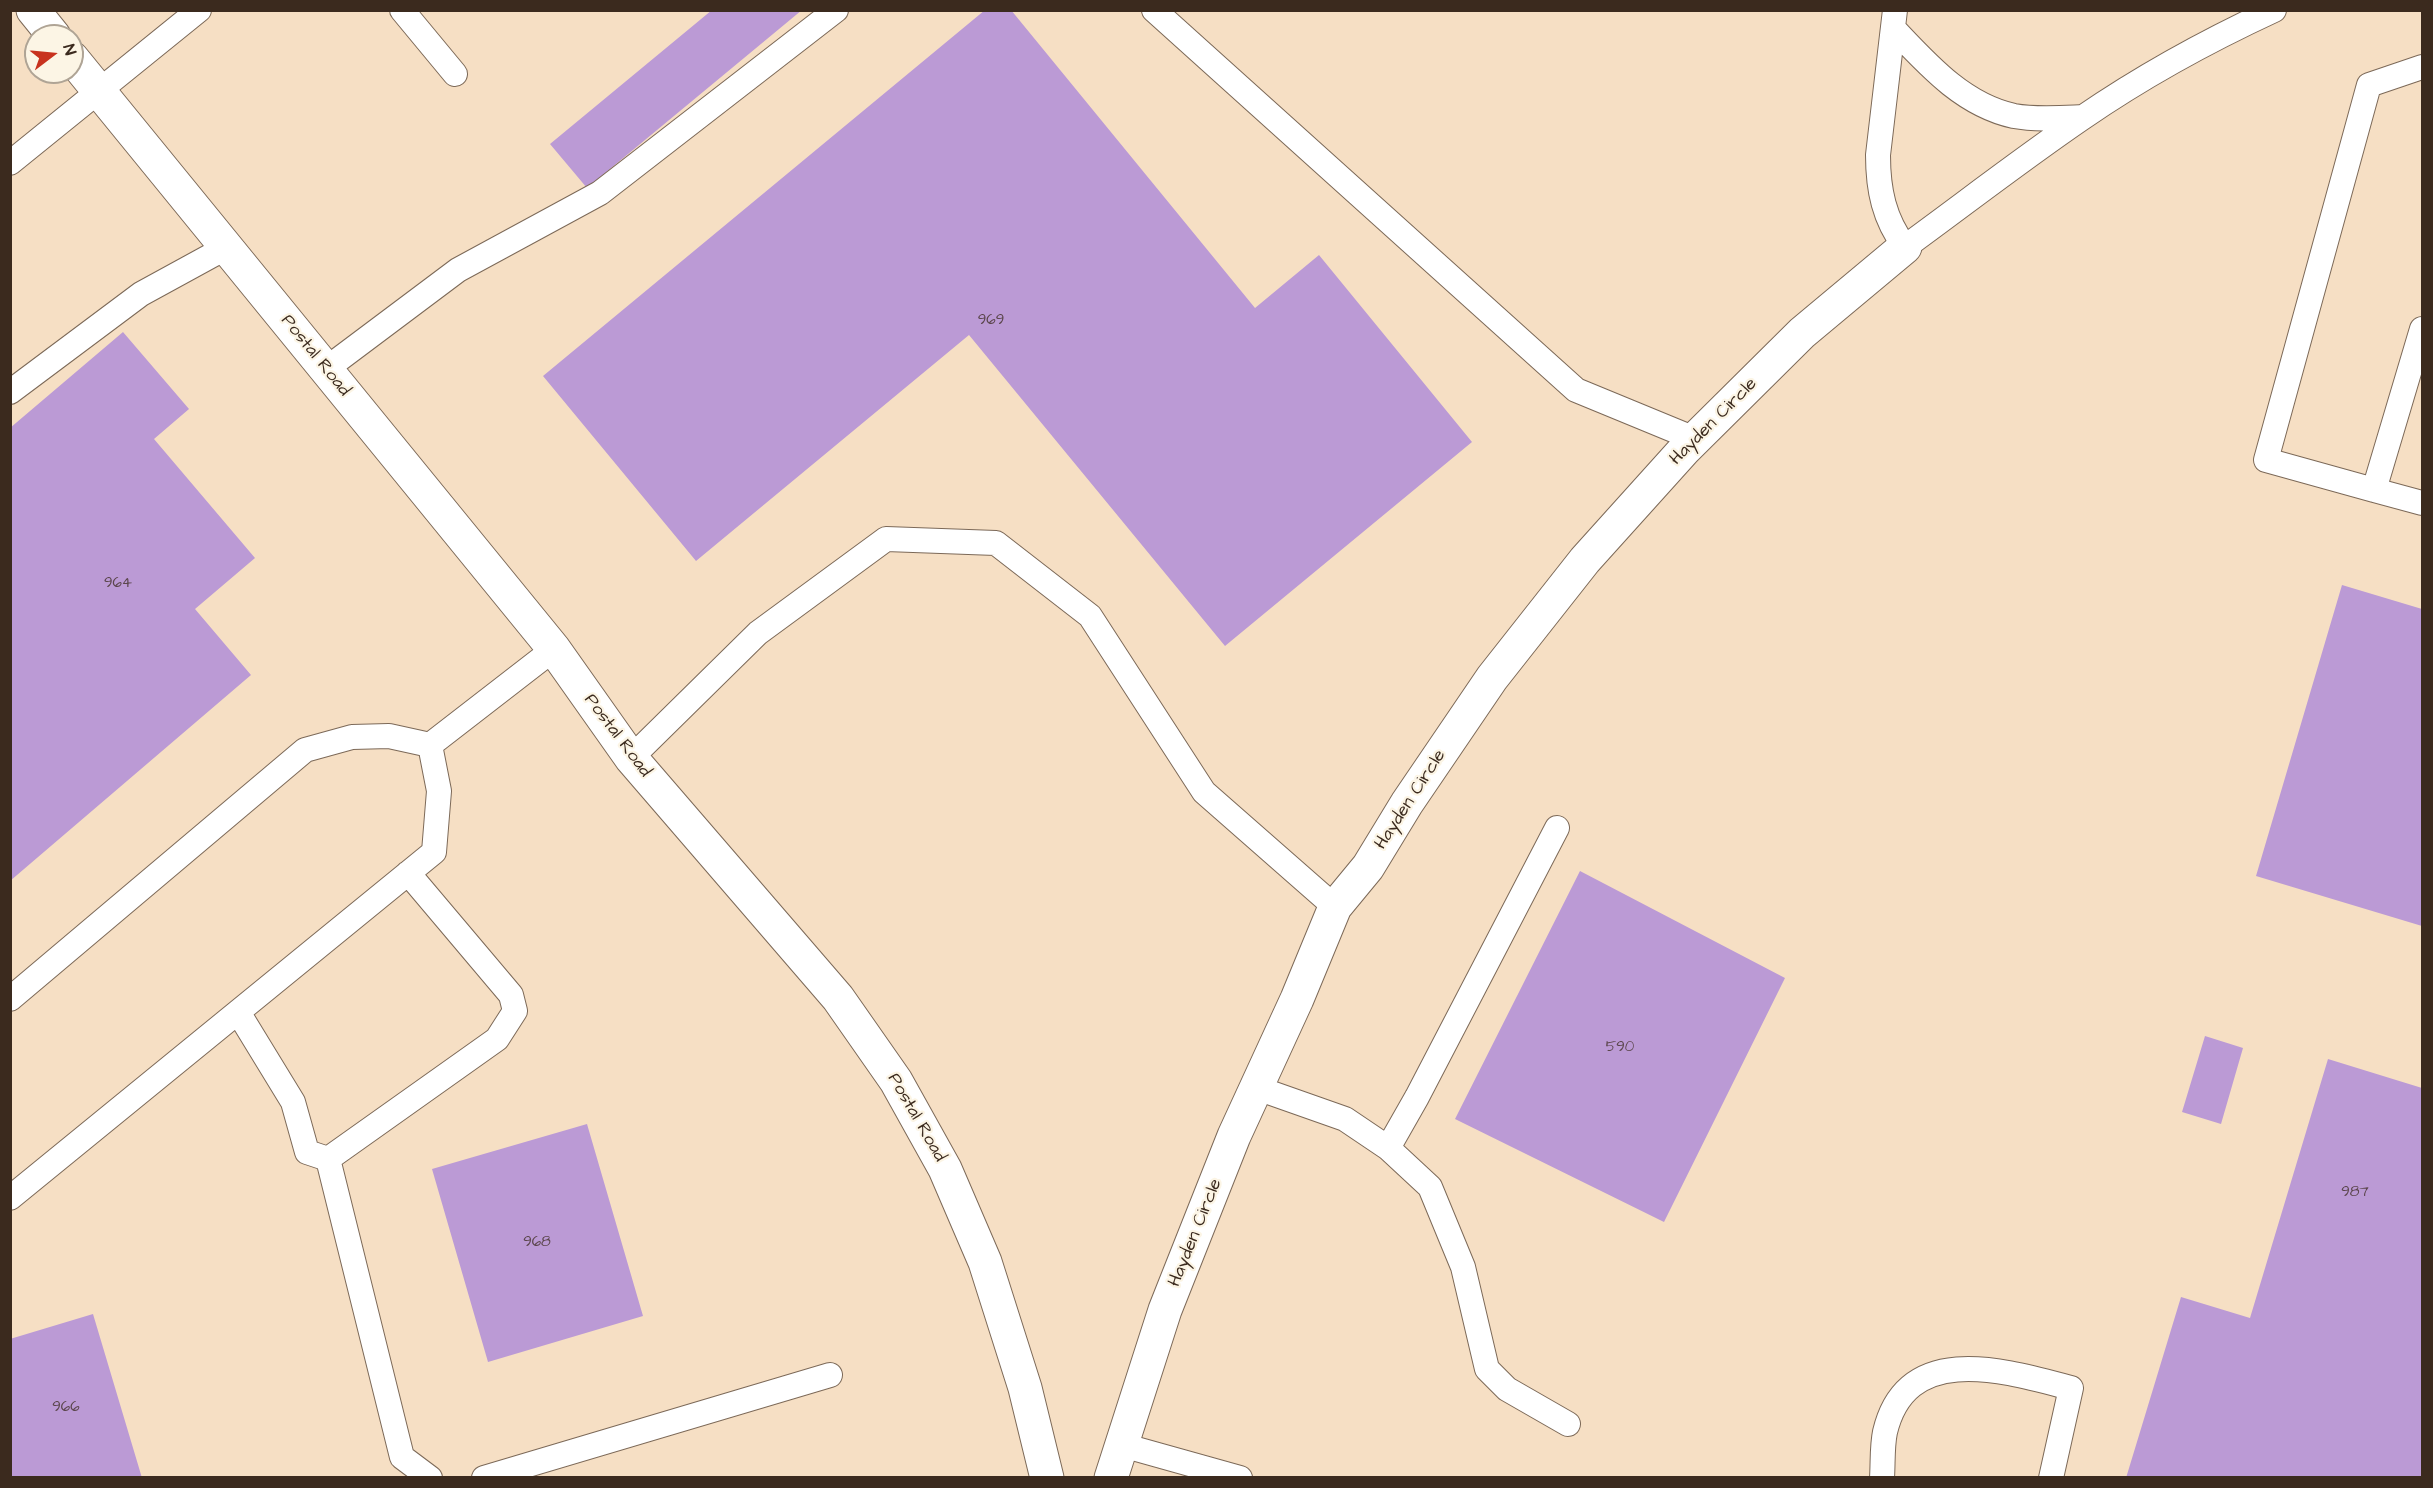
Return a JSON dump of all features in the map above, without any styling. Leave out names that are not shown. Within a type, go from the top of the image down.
[{"type":"street","points":[[33,10],[44,24]]},
{"type":"street","name":"Postal Road","points":[[84,73],[554,649],[631,758],[838,998],[896,1081],[945,1169],[985,1262],[1025,1388],[1047,1478]]},
{"type":"street","name":"Hayden Circle","points":[[1111,1478],[1165,1310],[1234,1136],[1335,907],[1368,867],[1407,802],[1492,678],[1585,560],[1695,439],[1802,333],[1905,247]]},
{"type":"lane","points":[[10,163],[200,10]]},
{"type":"lane","points":[[402,10],[455,74]]},
{"type":"lane","points":[[326,369],[458,270],[600,193],[836,10]]},
{"type":"lane","points":[[1154,10],[1576,390],[1695,439]]},
{"type":"lane","points":[[1894,19],[1878,155],[1878,178],[1891,229],[1905,247],[2083,117],[2174,61],[2274,10]]},
{"type":"lane","points":[[1894,19],[1949,83],[1982,105],[2015,116],[2083,117]]},
{"type":"lane","points":[[2422,67],[2369,85],[2266,460],[2422,502]]},
{"type":"lane","points":[[10,392],[141,294],[227,247]]},
{"type":"lane","points":[[2374,490],[2422,329]]},
{"type":"lane","points":[[631,758],[758,633],[886,539],[996,543],[1090,616],[1204,792],[1335,907]]},
{"type":"lane","points":[[430,745],[554,649]]},
{"type":"lane","points":[[10,999],[305,750],[352,737],[389,736],[430,745]]},
{"type":"lane","points":[[10,1198],[434,852],[439,791],[430,745]]},
{"type":"lane","points":[[1388,1148],[1557,828]]},
{"type":"lane","points":[[328,1159],[497,1039],[515,1011],[511,995],[408,873]]},
{"type":"lane","points":[[238,1012],[293,1102],[308,1152],[328,1159]]},
{"type":"lane","points":[[1257,1088],[1345,1119],[1388,1148],[1430,1187],[1463,1267],[1487,1369],[1507,1389],[1568,1424]]},
{"type":"lane","points":[[328,1159],[402,1457],[430,1478]]},
{"type":"lane","points":[[1882,1478],[1885,1432],[1903,1393],[1919,1379],[1961,1367],[2022,1375],[2071,1388],[2052,1478]]},
{"type":"lane","points":[[484,1478],[830,1375]]},
{"type":"lane","points":[[1122,1444],[1240,1478]]},
{"type":"building","points":[[712,10],[802,10],[587,188],[550,144]]},
{"type":"building","points":[[985,10],[1011,10],[1255,308],[1319,255],[1472,442],[1225,646],[969,335],[696,561],[543,376]]},
{"type":"building","points":[[123,332],[189,409],[154,439],[255,558],[195,609],[251,675],[10,881],[10,428]]},
{"type":"building","points":[[2342,585],[2422,609],[2422,926],[2256,876]]},
{"type":"building","points":[[1580,871],[1785,978],[1664,1222],[1455,1119]]},
{"type":"building","points":[[2205,1036],[2243,1048],[2221,1124],[2182,1112]]},
{"type":"building","points":[[2328,1059],[2422,1088],[2422,1478],[2126,1478],[2181,1297],[2250,1318]]},
{"type":"building","points":[[587,1124],[643,1316],[488,1362],[432,1169]]},
{"type":"building","points":[[93,1314],[142,1478],[10,1478],[10,1339]]}]
